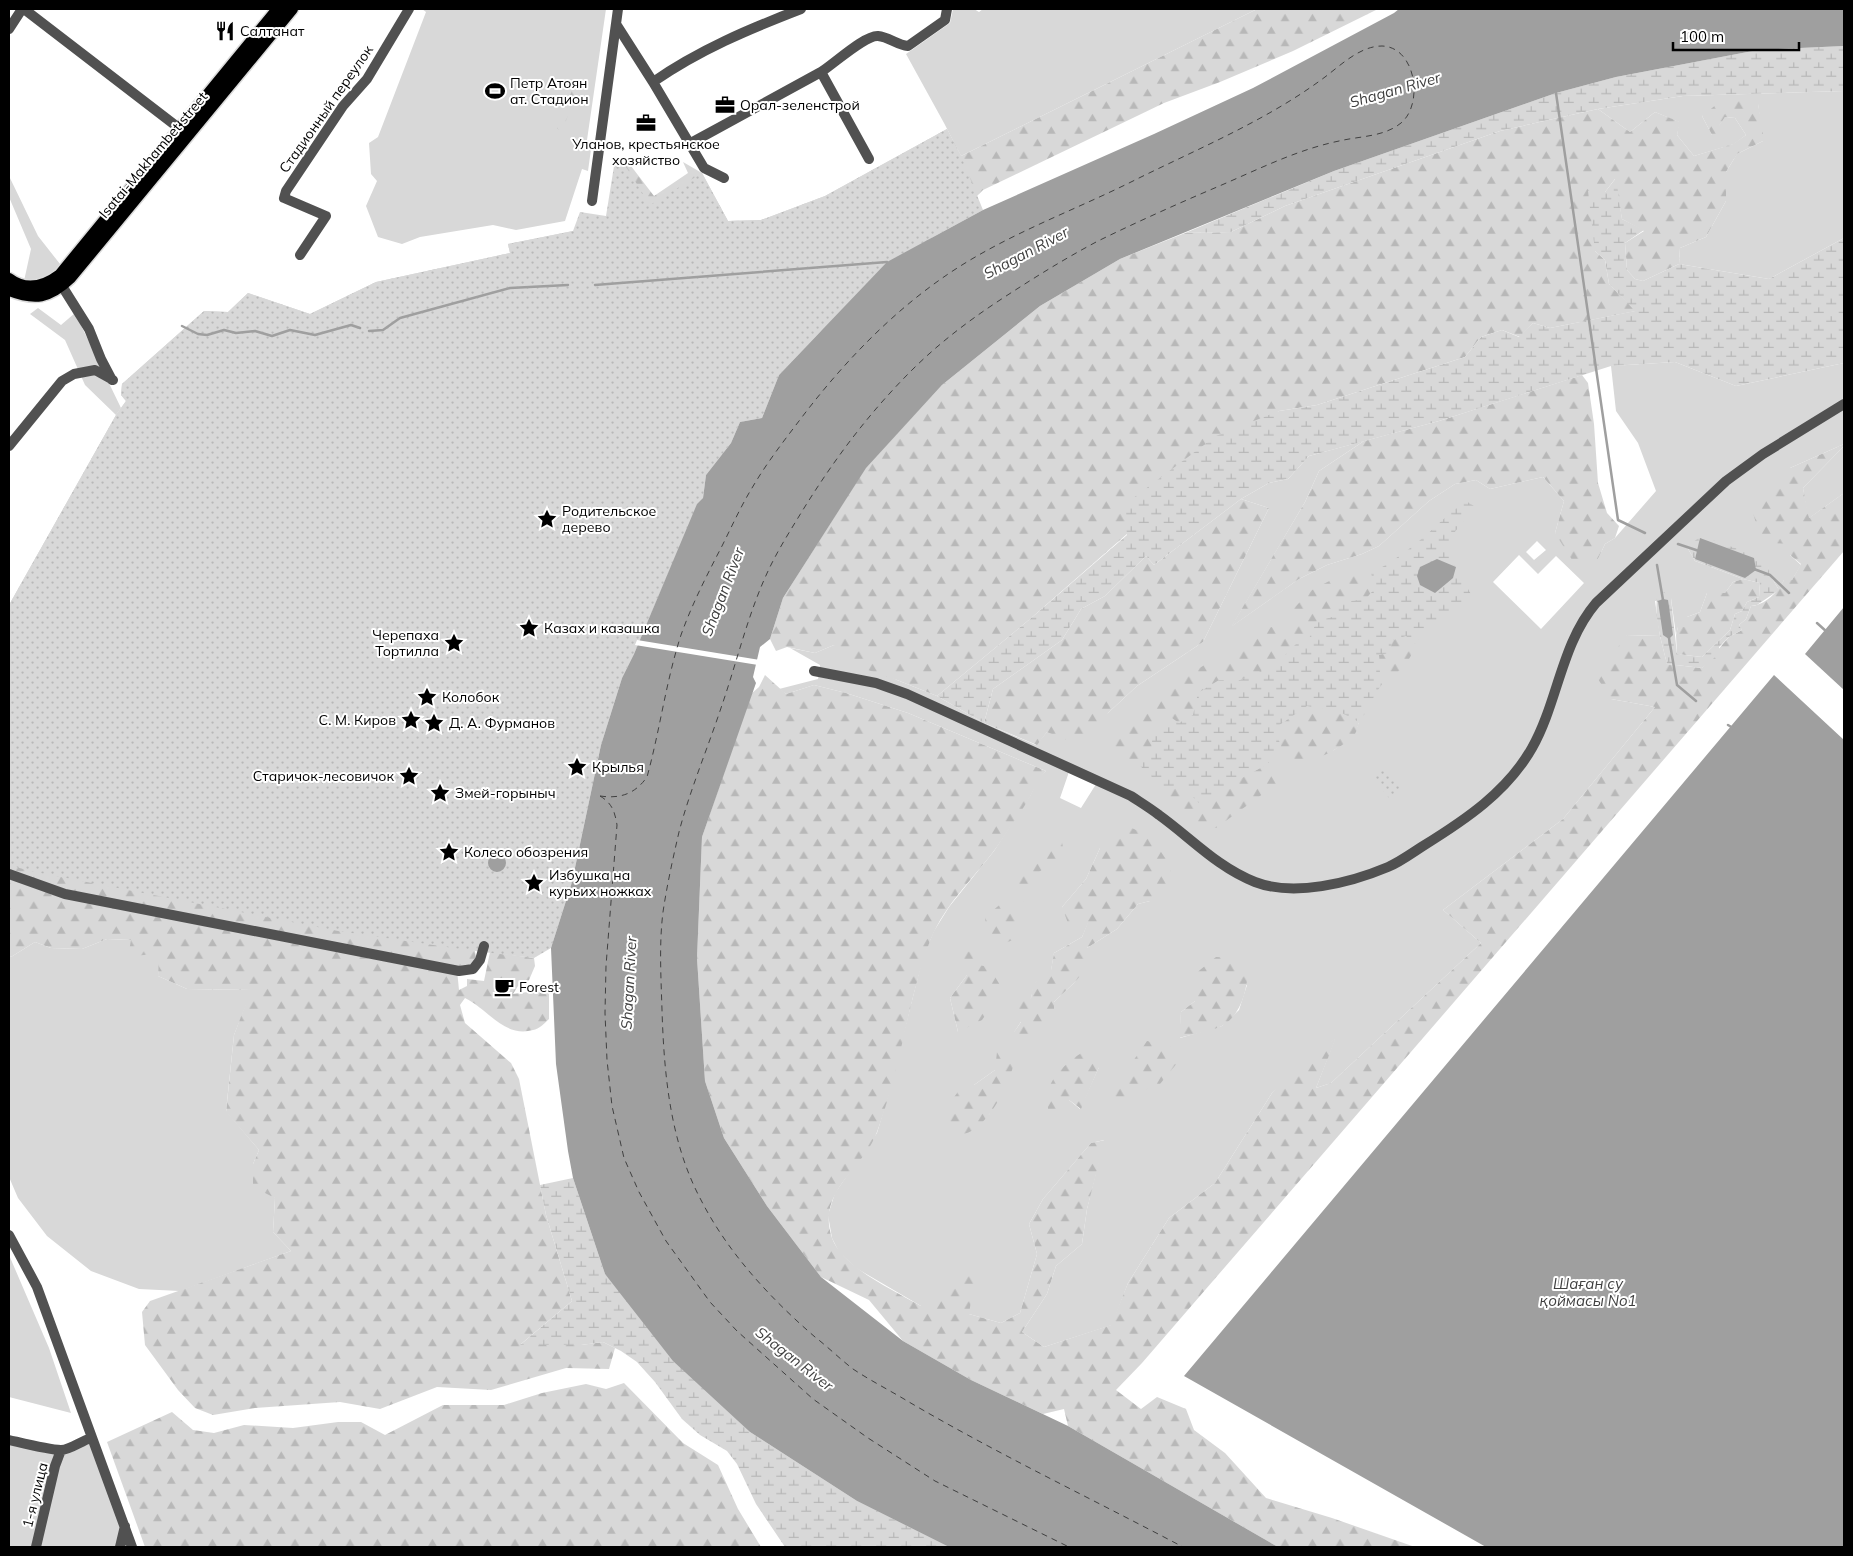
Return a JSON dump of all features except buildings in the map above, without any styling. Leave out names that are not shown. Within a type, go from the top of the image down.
[{"type":"main road","name":"Isatai-Makhambet street","points":[[9,290],[23,296],[41,297],[62,286],[185,133],[278,9]]},
{"type":"main road","name":"Isatai-Makhambet street","points":[[9,279],[15,284],[36,288],[51,282],[60,275],[155,162],[185,133],[292,9]]},
{"type":"street","points":[[9,29],[23,9],[185,133]]},
{"type":"street","name":"Стадионный переулок","points":[[300,254],[326,216],[284,198],[286,191],[343,106],[367,80],[409,9]]},
{"type":"street","points":[[592,201],[618,9]]},
{"type":"street","points":[[653,82],[711,47],[801,9]]},
{"type":"street","points":[[689,144],[821,72],[865,39],[876,36],[885,37],[900,45],[908,46],[945,20],[947,9]]},
{"type":"street","points":[[616,24],[704,168],[724,178]]},
{"type":"street","points":[[821,72],[869,159]]},
{"type":"street","points":[[9,446],[62,381],[74,374],[95,370],[113,380],[101,359],[89,329],[62,286]]},
{"type":"street","points":[[814,671],[876,684],[907,694],[1130,796],[1159,815],[1205,853],[1235,874],[1257,883],[1276,887],[1337,884],[1390,866],[1475,812],[1502,788],[1532,748],[1553,700],[1565,661],[1579,626],[1596,603],[1726,481],[1763,454],[1844,404]]},
{"type":"street","points":[[9,874],[65,894],[459,971],[473,969],[480,960],[484,946]]},
{"type":"street","points":[[9,1235],[37,1287],[132,1547]]},
{"type":"street","points":[[9,1440],[61,1450],[91,1438]]},
{"type":"street","name":"1-я улица","points":[[36,1547],[55,1466],[61,1450]]},
{"type":"street","points":[[120,1547],[125,1526]]},
{"type":"green space","name":"Петр Атоян ат. Стадион","points":[[422,9],[606,9],[587,140],[592,142],[588,171],[582,169],[565,221],[516,230],[493,225],[420,237],[402,244],[378,237],[366,206],[377,181],[371,174],[369,143],[378,137],[426,12]]},
{"type":"green space","points":[[953,9],[974,9],[979,12],[983,9],[1257,9],[961,156],[906,54],[950,23]]},
{"type":"green space","points":[[1257,9],[1378,9],[1293,51],[1164,103],[983,190],[955,218],[775,370],[615,160],[631,166],[654,196],[688,173],[683,162],[702,173],[728,221],[761,220],[825,196],[947,129],[961,156]]},
{"type":"green space","points":[[1844,46],[1844,91],[1683,96],[1598,109],[1500,131],[1285,206],[1231,232],[1185,233],[1334,171],[1556,93],[1616,77],[1758,50]]},
{"type":"green space","points":[[577,82],[579,85],[563,129],[560,131],[557,128]]},
{"type":"green space","points":[[1844,91],[1844,238],[1769,279],[1679,264],[1680,248],[1706,237],[1726,201],[1726,172],[1737,154],[1763,141],[1758,104],[1702,116],[1712,135],[1725,117],[1735,118],[1746,135],[1734,144],[1694,156],[1677,135],[1679,122],[1655,112],[1630,132],[1598,109],[1683,96]]},
{"type":"green space","points":[[1741,100],[1758,104],[1763,141],[1737,154],[1726,172],[1726,201],[1706,237],[1680,248],[1679,264],[1643,281],[1635,279],[1627,270],[1625,243],[1644,231],[1622,219],[1615,179],[1605,192],[1595,251],[1605,260],[1609,284],[1636,311],[1550,328],[1533,323],[1520,337],[1502,330],[1481,337],[1465,357],[1317,405],[1279,411],[1127,534],[1030,619],[937,696],[839,660],[834,645],[815,653],[787,647],[776,651],[770,639],[783,598],[866,467],[942,385],[1040,306],[1120,259],[1185,233],[1231,232],[1285,206],[1500,131],[1598,109],[1630,132],[1655,112],[1680,122],[1677,135],[1694,156],[1733,144],[1746,135],[1735,118],[1725,117],[1719,126],[1720,135],[1712,135],[1702,116],[1717,104]]},
{"type":"green space","points":[[947,129],[961,156],[983,210],[887,262],[779,375],[762,418],[740,422],[731,443],[706,475],[703,498],[622,678],[601,745],[572,882],[551,948],[534,958],[338,931],[30,871],[9,865],[9,605],[116,415],[126,401],[121,395],[122,384],[204,311],[228,312],[248,293],[310,314],[376,282],[510,253],[508,244],[573,231],[580,212],[606,216],[615,160],[623,162],[650,205],[702,173],[728,221],[761,220],[825,196]]},
{"type":"green space","points":[[9,176],[38,236],[60,264],[49,275],[40,279],[24,281],[31,249],[9,197]]},
{"type":"green space","points":[[1616,178],[1622,219],[1644,230],[1625,243],[1627,270],[1635,279],[1643,281],[1679,264],[1769,279],[1844,238],[1844,363],[1736,386],[1675,362],[1611,366],[1439,421],[1309,456],[1288,479],[1269,483],[1241,499],[1154,565],[1146,556],[1105,596],[1081,609],[1062,640],[993,689],[984,723],[937,696],[1127,535],[1124,505],[1216,436],[1279,411],[1317,405],[1465,357],[1481,337],[1502,330],[1519,337],[1533,323],[1550,328],[1635,311],[1609,284],[1605,260],[1595,251],[1588,191],[1605,192]]},
{"type":"green space","points":[[573,231],[461,942],[475,951],[476,958],[470,967],[457,970],[459,990],[467,986],[467,979],[484,981],[490,952],[534,958],[535,966],[529,980],[518,986],[513,994],[549,989],[549,1019],[533,1030],[513,1030],[465,998],[460,1005],[465,1023],[511,1063],[519,1079],[546,1215],[572,1301],[521,1344],[581,1345],[603,1342],[615,1348],[609,1369],[566,1368],[491,1390],[437,1387],[380,1409],[340,1402],[255,1408],[213,1415],[195,1408],[178,1390],[145,1345],[142,1312],[150,1301],[291,1251],[273,1232],[275,1198],[253,1187],[253,1164],[259,1150],[226,1112],[234,1035],[251,990],[187,989],[158,976],[159,953],[128,957],[131,940],[107,939],[82,949],[51,948],[35,942],[11,957],[9,956],[9,605],[116,415],[126,401],[121,395],[122,384],[204,311],[228,312],[248,293],[310,314],[376,282],[510,253],[508,244]]},
{"type":"green space","points":[[38,308],[61,325],[75,313],[121,408],[116,415],[85,385],[65,340],[30,314]]},
{"type":"green space","points":[[1675,362],[1736,386],[1844,363],[1844,444],[1790,468],[1790,555],[1801,565],[1792,580],[1784,580],[1779,590],[1770,575],[1767,563],[1687,547],[1695,561],[1743,579],[1733,582],[1725,593],[1707,593],[1700,612],[1687,617],[1687,628],[1678,627],[1676,635],[1671,598],[1655,601],[1660,636],[1627,635],[1611,699],[1655,707],[1563,819],[1443,910],[1481,943],[1331,1083],[1316,1088],[1335,1039],[1272,1093],[1215,1183],[1169,1218],[1128,1283],[1112,1325],[1044,1347],[1022,1332],[1047,1294],[1056,1266],[1082,1244],[1087,1209],[1104,1140],[1091,1143],[1043,1199],[1029,1224],[1037,1254],[1020,1313],[1001,1323],[969,1314],[921,1306],[856,1268],[839,1252],[832,1238],[828,1215],[835,1193],[877,1133],[923,957],[934,931],[949,907],[994,851],[1030,796],[1038,779],[1046,771],[908,713],[846,693],[814,685],[786,694],[779,689],[818,679],[820,665],[790,648],[815,653],[834,645],[897,680],[937,696],[984,723],[1036,745],[1047,732],[1108,713],[1137,686],[1203,642],[1269,508],[1241,499],[1269,483],[1288,479],[1309,456],[1364,441],[1319,471],[1305,502],[1232,626],[1299,579],[1327,565],[1362,554],[1379,546],[1429,501],[1455,484],[1476,480],[1490,489],[1543,477],[1564,501],[1555,533],[1598,559],[1605,544],[1615,538],[1656,491],[1638,443],[1616,411],[1611,366]],"holes":[[[1537,541],[1546,550],[1534,560],[1526,552]],[[1519,555],[1538,574],[1556,556],[1584,583],[1541,629],[1493,582]],[[1359,722],[1355,733],[1333,751]],[[1070,769],[1098,781],[1081,808],[1060,798]],[[1100,848],[1150,901],[1138,904],[1117,929],[1087,948],[1076,981],[1054,1002],[1014,1032],[1027,1010],[1034,984],[1051,971],[1054,953],[1082,937],[1089,921],[1062,907],[1086,879]],[[967,975],[958,1032],[950,998]],[[1247,985],[1239,1010],[1222,1026],[1180,1038],[1181,1012],[1195,1001]],[[1099,1067],[1080,1109],[1069,1100]],[[995,1070],[989,1115],[974,1085]]]},
{"type":"green space","points":[[1582,375],[1588,383],[1594,424],[1598,483],[1607,513],[1619,526],[1615,538],[1605,544],[1598,559],[1574,563],[1555,533],[1564,501],[1543,477],[1490,489],[1476,480],[1455,484],[1429,501],[1379,546],[1362,554],[1327,565],[1299,579],[1231,627],[1305,502],[1319,471],[1364,441],[1439,421]]},
{"type":"green space","points":[[1844,444],[1803,488],[1809,518],[1844,493],[1844,551],[1142,1363],[1116,1390],[1141,1409],[1157,1397],[1186,1409],[1194,1430],[1225,1453],[1266,1498],[1332,1518],[1415,1547],[1278,1547],[1068,1426],[1064,1409],[1043,1414],[971,1380],[903,1341],[869,1300],[821,1277],[767,1206],[724,1138],[705,1081],[697,958],[702,837],[751,694],[759,687],[765,675],[786,694],[814,685],[846,693],[908,713],[1046,771],[1001,841],[948,908],[934,932],[927,948],[913,997],[883,1116],[870,1146],[836,1194],[830,1207],[829,1222],[832,1238],[846,1259],[884,1286],[921,1306],[976,1268],[969,1314],[1001,1323],[1020,1313],[1037,1254],[1029,1224],[1043,1199],[1091,1143],[1105,1140],[1087,1209],[1082,1244],[1056,1266],[1047,1294],[1022,1332],[1044,1347],[1111,1325],[1128,1283],[1169,1218],[1215,1183],[1272,1093],[1300,1064],[1336,1038],[1316,1088],[1331,1083],[1481,943],[1443,910],[1563,819],[1655,707],[1611,699],[1596,676],[1627,635],[1660,636],[1667,664],[1702,668],[1729,637],[1742,630],[1739,625],[1746,619],[1751,606],[1761,603],[1770,597],[1784,580],[1792,580],[1801,564],[1790,555],[1788,544],[1762,542],[1752,510],[1790,468]]},
{"type":"green space","points":[[1844,446],[1844,493],[1808,519],[1803,488]]},
{"type":"green space","points":[[1241,499],[1269,508],[1203,642],[1137,686],[1108,713],[1080,745],[1047,732],[1037,745],[984,723],[993,689],[1062,640],[1081,609],[1105,596],[1146,556],[1154,565]]},
{"type":"green space","points":[[1466,501],[1474,506],[1450,540],[1448,551],[1455,566],[1449,563],[1453,578],[1456,567],[1473,598],[1422,634],[1415,644],[1406,636],[1393,640],[1389,653],[1379,655],[1380,674],[1385,674],[1386,680],[1378,689],[1359,722],[1340,712],[1307,706],[1275,728],[1282,750],[1266,765],[1215,792],[1201,805],[1178,782],[1171,791],[1155,780],[1135,761],[1151,753],[1153,731],[1172,718],[1179,723],[1193,715],[1198,693],[1219,680],[1240,680],[1275,665],[1296,644],[1307,643],[1317,621],[1336,616],[1337,603],[1366,599],[1375,588],[1371,573],[1411,547]]},
{"type":"green space","points":[[1701,536],[1755,555],[1768,563],[1770,575],[1779,590],[1757,605],[1751,606],[1746,619],[1739,625],[1742,630],[1729,637],[1719,647],[1719,654],[1702,668],[1667,664],[1660,636],[1656,607],[1659,588],[1671,598],[1677,654],[1702,657],[1730,630],[1735,614],[1742,611],[1747,602],[1759,597],[1760,583],[1743,579],[1695,561],[1687,547]],"holes":[[[1701,538],[1754,558],[1695,559]]]},
{"type":"green space","points":[[1371,573],[1375,588],[1366,599],[1338,603],[1336,616],[1317,621],[1307,643],[1296,644],[1275,665],[1240,680],[1219,680],[1193,715],[1179,723],[1151,754],[1127,765],[1128,754],[1113,754],[1117,737],[1125,724],[1158,695],[1206,664],[1215,669],[1229,663],[1227,654],[1256,629],[1296,624],[1293,609],[1312,590],[1339,576]]},
{"type":"green space","points":[[1743,579],[1760,583],[1759,597],[1747,602],[1742,611],[1735,614],[1730,630],[1702,657],[1677,654],[1676,635],[1678,627],[1687,627],[1687,617],[1700,612],[1707,593],[1725,593],[1733,582]]},
{"type":"green space","points":[[1407,636],[1415,644],[1411,656],[1401,670],[1386,680],[1385,674],[1380,674],[1379,655],[1389,652],[1392,640]]},
{"type":"green space","points":[[1307,706],[1340,712],[1359,722],[1355,734],[1344,744],[1320,757],[1298,765],[1282,750],[1275,728]]},
{"type":"green space","points":[[1266,765],[1282,780],[1216,828],[1193,825],[1164,802],[1178,782],[1201,805],[1215,792]]},
{"type":"green space","points":[[1383,767],[1402,789],[1390,799],[1371,777]]},
{"type":"green space","points":[[1127,826],[1150,836],[1168,862],[1173,879],[1150,901],[1138,904],[1117,929],[1087,948],[1091,962],[1076,981],[1054,1002],[1054,1011],[1031,1042],[1023,1045],[1014,1032],[1021,1022],[1015,1004],[1031,998],[1033,984],[1051,970],[1054,953],[1082,937],[1088,922],[1068,923],[1062,907],[1086,879],[1100,848]]},
{"type":"green space","points":[[1061,836],[1063,848],[1055,861],[1033,876],[1033,900],[1015,902],[1016,875],[1040,848]]},
{"type":"green space","points":[[1003,902],[1022,921],[1013,940],[989,949],[985,917]]},
{"type":"green space","points":[[107,939],[131,940],[160,953],[158,976],[187,989],[252,990],[234,1035],[226,1111],[259,1150],[253,1164],[275,1198],[273,1232],[291,1251],[180,1291],[139,1289],[91,1271],[47,1236],[18,1198],[9,1177],[9,956],[11,957],[35,942],[51,948],[82,949]]},
{"type":"green space","points":[[964,951],[974,952],[973,964],[989,967],[1003,990],[982,1020],[958,1032],[950,998],[967,975],[959,965]]},
{"type":"green space","points":[[1216,957],[1233,958],[1248,970],[1242,1002],[1234,1016],[1222,1026],[1179,1038],[1181,1012],[1195,1001],[1195,974]]},
{"type":"green space","points":[[1147,1041],[1170,1046],[1178,1062],[1160,1084],[1113,1102],[1111,1096],[1128,1082],[1124,1074]]},
{"type":"green space","points":[[1017,1049],[1008,1082],[989,1115],[971,1131],[951,1137],[944,1118],[949,1104],[963,1085],[974,1085],[995,1070],[997,1052]]},
{"type":"green space","points":[[1085,1051],[1099,1067],[1081,1109],[1069,1100],[1056,1115],[1048,1109],[1047,1097],[1051,1083],[1067,1064]]},
{"type":"green space","points":[[573,1178],[605,1274],[750,1432],[857,1501],[949,1547],[785,1547],[756,1504],[737,1464],[727,1451],[700,1435],[682,1419],[655,1382],[637,1362],[603,1342],[581,1345],[520,1345],[572,1301],[546,1215],[540,1185]]},
{"type":"green space","points":[[9,1255],[49,1348],[71,1413],[9,1397]]},
{"type":"green space","points":[[624,1383],[683,1443],[718,1465],[738,1509],[761,1547],[145,1547],[107,1442],[172,1412],[193,1430],[214,1433],[244,1425],[293,1428],[338,1422],[361,1422],[385,1435],[443,1405],[504,1405],[542,1393],[586,1384],[606,1389]]},
{"type":"green space","points":[[91,1438],[132,1547],[9,1547],[9,1440],[61,1450]]},
{"type":"water","name":"Shagan River","points":[[1399,9],[1844,9],[1844,46],[1758,50],[1616,77],[1556,93],[1334,171],[1120,259],[1040,306],[942,385],[866,468],[783,598],[770,639],[760,647],[753,677],[756,683],[702,837],[697,958],[705,1081],[724,1138],[767,1206],[821,1277],[903,1341],[971,1380],[1068,1426],[1278,1547],[949,1547],[857,1501],[750,1432],[673,1361],[605,1274],[573,1178],[568,1151],[556,1064],[551,948],[572,882],[601,745],[622,678],[634,654],[697,504],[703,498],[706,475],[731,443],[740,422],[762,418],[779,375],[887,262],[983,210],[1253,88]]},
{"type":"water","points":[[1700,538],[1754,558],[1756,570],[1745,578],[1695,559]]},
{"type":"water","points":[[1437,559],[1456,567],[1453,578],[1435,593],[1420,585],[1417,576],[1420,567]]},
{"type":"water","points":[[1668,600],[1673,635],[1669,639],[1663,635],[1658,601]]},
{"type":"water","points":[[1844,607],[1844,690],[1805,654]]},
{"type":"water","name":"Шаған су қоймасы No1","points":[[1774,675],[1844,740],[1844,1547],[1486,1547],[1184,1376]]},
{"type":"water","points":[[493,854],[501,854],[506,859],[504,870],[493,872],[488,867],[488,859]]},
{"type":"pier","points":[[637,640],[760,660],[758,665],[635,645]]},
{"type":"waterway","points":[[1556,93],[1618,520],[1645,533]]},
{"type":"waterway","points":[[595,285],[887,262]]},
{"type":"waterway","points":[[369,331],[383,330],[400,318],[510,288],[568,285]]},
{"type":"waterway","points":[[182,326],[198,334],[207,335],[224,330],[236,333],[255,331],[272,336],[290,330],[315,335],[351,325],[360,328]]},
{"type":"waterway","points":[[1678,544],[1699,551]]},
{"type":"waterway","points":[[1657,565],[1663,600]]},
{"type":"waterway","points":[[1754,569],[1770,575],[1789,593]]},
{"type":"waterway","points":[[1817,623],[1827,632]]},
{"type":"waterway","points":[[1669,638],[1677,685],[1696,701]]},
{"type":"waterway","points":[[1728,725],[1733,728]]},
{"type":"ferry route","points":[[600,796],[614,797],[626,794],[637,788],[647,777],[671,670],[681,635],[700,590],[740,509],[763,470],[799,421],[838,373],[880,329],[927,290],[977,256],[1258,119],[1304,92],[1344,62],[1366,49],[1382,46],[1394,49],[1403,56],[1413,78],[1413,103],[1408,114],[1394,128],[1379,134],[1347,139],[1292,155],[1098,241],[1036,277],[965,325],[921,361],[880,404],[852,439],[813,494],[769,569],[749,620],[716,724],[683,816],[663,912],[661,936],[663,1034],[667,1083],[676,1131],[682,1155],[701,1200],[737,1257],[782,1307],[848,1365],[860,1373],[977,1440],[1183,1547]]},
{"type":"ferry route","points":[[600,796],[612,808],[617,825],[606,966],[605,1013],[607,1060],[612,1106],[624,1158],[639,1192],[666,1241],[710,1302],[737,1331],[813,1399],[868,1438],[935,1481],[1069,1547]]},
{"type":"place","name":"Салтанат","points":[[225,31]]},
{"type":"place","name":"Петр Атоян ат. Стадион","points":[[495,91]]},
{"type":"place","name":"Орал-зеленстрой","points":[[725,105]]},
{"type":"place","name":"Уланов, крестьянское хозяйство","points":[[646,123]]},
{"type":"place","name":"Родительское дерево","points":[[547,519]]},
{"type":"place","name":"Казах и казашка","points":[[529,628]]},
{"type":"place","name":"Черепаха Тортилла","points":[[454,643]]},
{"type":"place","name":"Колобок","points":[[427,697]]},
{"type":"place","name":"С. М. Киров","points":[[411,720]]},
{"type":"place","name":"Д. А. Фурманов","points":[[434,723]]},
{"type":"place","name":"Крылья","points":[[577,767]]},
{"type":"place","name":"Старичок-лесовичок","points":[[409,776]]},
{"type":"place","name":"Змей-горыныч","points":[[440,793]]},
{"type":"place","name":"Колесо обозрения","points":[[449,852]]},
{"type":"place","name":"Избушка на курьих ножках","points":[[534,883]]},
{"type":"place","name":"Forest","points":[[504,987]]}]
